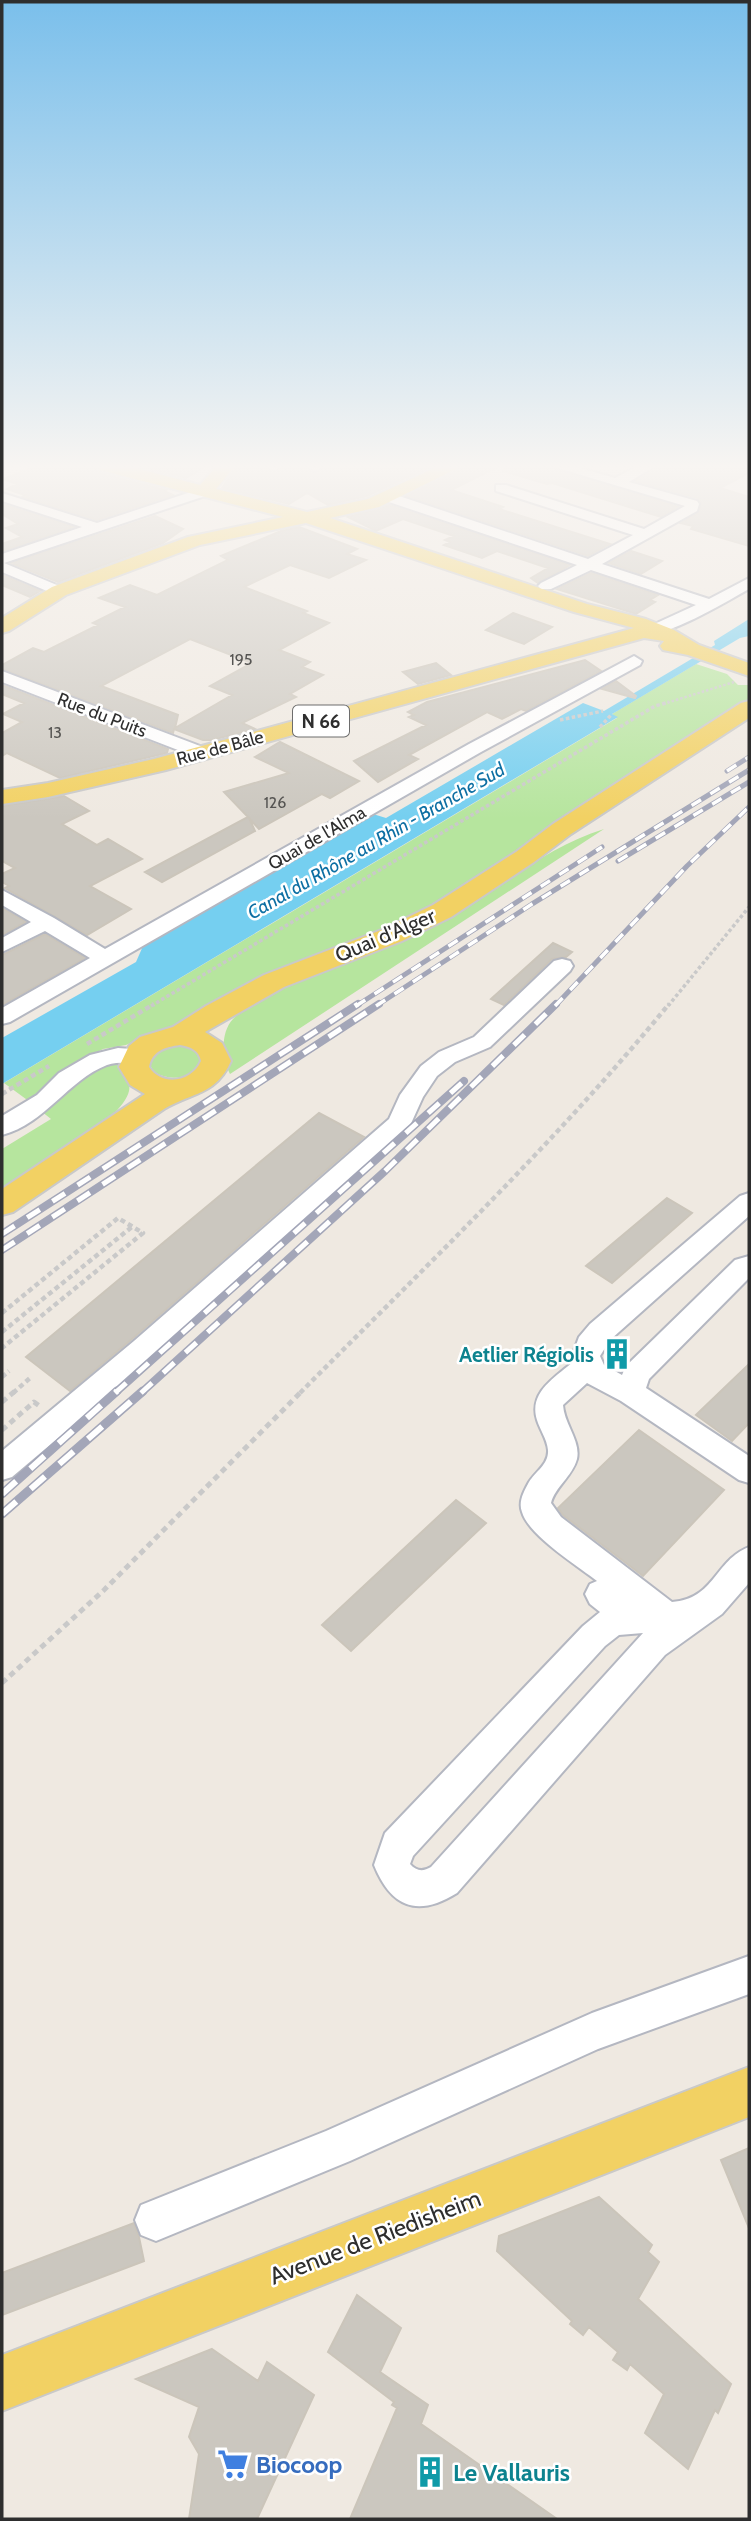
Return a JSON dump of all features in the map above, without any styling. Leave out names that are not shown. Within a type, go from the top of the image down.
[{"type":"main road","points":[[2,627],[59,591],[79,584]]},
{"type":"main road","points":[[510,584],[652,633],[741,672]]},
{"type":"main road","points":[[652,633],[670,646],[702,653]]},
{"type":"main road","name":"Rue de Bâle","points":[[2,797],[48,790],[202,753],[652,633]]},
{"type":"main road","name":"Quai d'Alger","points":[[139,1067],[155,1041],[180,1036],[202,1020],[294,972],[419,923],[442,911],[525,857],[562,829],[749,708]]},
{"type":"main road","name":"Quai d'Alger","points":[[525,857],[606,819],[749,722]]},
{"type":"main road","name":"Quai d'Alger","points":[[2,1204],[133,1113],[176,1089],[196,1085],[211,1074],[216,1061],[212,1048],[216,1033],[238,1002]]},
{"type":"main road","points":[[180,1036],[198,1039],[212,1048]]},
{"type":"main road","points":[[139,1067],[155,1087],[176,1089]]},
{"type":"main road","points":[[133,1113],[139,1067]]},
{"type":"main road","name":"Avenue de Riedisheim","points":[[2,2383],[749,2092]]},
{"type":"street","points":[[42,584],[59,591]]},
{"type":"street","points":[[546,586],[551,584]]},
{"type":"street","points":[[649,584],[710,605]]},
{"type":"street","name":"Rue de Bâle","points":[[652,633],[748,584]]},
{"type":"street","name":"Quai de l'Alma","points":[[2,1017],[475,748],[634,661]]},
{"type":"street","name":"Rue du Puits","points":[[2,676],[202,753]]},
{"type":"street","points":[[2,896],[106,959]]},
{"type":"street","points":[[2,946],[47,922]]},
{"type":"street","points":[[2,1468],[144,1349],[399,1124],[412,1095],[440,1062],[482,1042],[562,966]]},
{"type":"street","points":[[2,1127],[45,1101],[67,1078],[97,1060],[118,1055],[139,1067]]},
{"type":"street","points":[[749,1202],[600,1332],[589,1345],[586,1356],[594,1373],[631,1392],[749,1471]]},
{"type":"street","points":[[631,1392],[636,1374],[744,1267],[749,1266]]},
{"type":"street","points":[[588,1365],[549,1401],[551,1427],[562,1442],[563,1454],[560,1465],[537,1494],[536,1511],[550,1527],[680,1616]]},
{"type":"street","points":[[680,1616],[444,1880],[435,1887],[421,1890],[400,1880],[392,1865],[398,1846],[594,1636],[612,1621],[680,1616],[711,1604],[749,1561]]},
{"type":"street","points":[[601,1594],[634,1619]]},
{"type":"street","points":[[156,2220],[336,2147],[592,2032],[749,1975]]},
{"type":"path","points":[[84,1045],[655,706],[730,683],[736,680],[741,672]]},
{"type":"path","points":[[556,718],[564,721],[603,711]]},
{"type":"path","points":[[600,727],[612,714]]},
{"type":"path","points":[[2,1683],[159,1535],[530,1160],[617,1068],[749,907]]},
{"type":"path","points":[[2,1094],[60,1059]]},
{"type":"path","points":[[2,1313],[118,1218],[143,1233],[2,1348]]},
{"type":"path","points":[[2,1332],[133,1226]]},
{"type":"path","points":[[2,1377],[9,1371]]},
{"type":"path","points":[[2,1402],[30,1378]]},
{"type":"path","points":[[2,1430],[34,1402]]},
{"type":"green space","points":[[696,664],[727,674],[738,685],[749,685],[749,703],[439,904],[183,1026],[150,1034],[126,1045],[103,1049],[73,1065],[30,1102],[4,1083],[617,718],[612,714]]},
{"type":"green space","points":[[604,829],[230,1074],[224,1053],[226,1031],[233,1019],[254,1002],[306,974],[450,916],[543,857]]},
{"type":"green space","points":[[179,1045],[195,1051],[201,1061],[197,1067],[187,1075],[174,1078],[154,1072],[150,1065],[152,1057],[166,1047]]},
{"type":"green space","points":[[111,1064],[121,1065],[128,1081],[129,1091],[123,1104],[93,1132],[2,1193],[2,1149],[51,1119],[41,1111],[94,1069]]},
{"type":"water","name":"Canal du Rhône au Rhin - Branche Sud","points":[[749,619],[749,636],[740,638],[612,714],[618,717],[2,1084],[2,1038],[136,962],[143,946],[373,814],[386,818],[583,703],[604,711],[715,645],[714,641]]},
{"type":"building","points":[[23,584],[40,591],[30,597],[2,585]]},
{"type":"building","points":[[180,584],[251,584],[244,587],[307,611],[303,613],[329,623],[279,650],[310,662],[302,667],[323,675],[290,694],[296,697],[242,723],[255,729],[203,740],[174,729],[173,733],[2,669],[2,665],[33,648],[44,652],[98,625],[93,623],[125,607],[99,598],[130,585],[157,595]],"holes":[[[190,639],[252,663],[210,686],[232,695],[175,728],[178,715],[101,686]]]},
{"type":"building","points":[[568,584],[623,584],[658,595],[650,600],[655,602],[636,614],[557,589]]},
{"type":"building","points":[[513,613],[552,627],[524,644],[486,630]]},
{"type":"building","points":[[585,660],[601,671],[526,711],[521,709],[502,719],[487,712],[409,755],[418,759],[378,782],[354,761],[426,725],[409,717],[414,715],[408,712],[427,702]]},
{"type":"building","points":[[436,663],[451,675],[418,684],[403,672]]},
{"type":"building","points":[[616,681],[636,696],[635,698],[602,689]]},
{"type":"building","points":[[2,685],[168,749],[167,753],[60,778],[7,753],[2,756],[2,733],[22,722],[3,714],[24,703],[2,694]]},
{"type":"building","points":[[280,742],[359,781],[330,798],[322,794],[259,829],[249,818],[255,831],[162,882],[145,872],[248,817],[224,792],[289,773],[255,757]]},
{"type":"building","points":[[64,796],[89,811],[62,824],[97,845],[108,839],[142,859],[90,886],[131,909],[87,935],[5,888],[9,886],[2,882],[2,874],[15,868],[2,861],[2,806]]},
{"type":"building","points":[[2,908],[26,922],[2,935]]},
{"type":"building","points":[[45,934],[85,958],[2,1005],[2,955]]},
{"type":"building","points":[[553,943],[572,952],[566,957],[552,959],[504,1005],[491,999]]},
{"type":"building","points":[[319,1113],[364,1137],[70,1391],[26,1357]]},
{"type":"building","points":[[667,1198],[692,1213],[612,1283],[586,1266]]},
{"type":"building","points":[[749,1364],[749,1423],[732,1441],[696,1415]]},
{"type":"building","points":[[639,1430],[724,1490],[643,1576],[563,1515],[558,1508]]},
{"type":"building","points":[[456,1500],[486,1523],[351,1651],[322,1625]]},
{"type":"building","points":[[749,2148],[749,2228],[721,2160]]},
{"type":"building","points":[[599,2197],[652,2245],[648,2252],[659,2262],[638,2299],[731,2384],[718,2413],[715,2410],[688,2469],[645,2433],[664,2394],[630,2364],[627,2370],[613,2360],[618,2352],[589,2327],[583,2335],[570,2324],[572,2321],[497,2251],[499,2236]]},
{"type":"building","points":[[134,2223],[144,2261],[2,2315],[2,2273]]},
{"type":"building","name":"Le Vallauris","points":[[357,2295],[401,2328],[380,2372],[428,2405],[421,2424],[557,2519],[350,2519],[397,2408],[392,2405],[394,2402],[328,2352]]},
{"type":"building","points":[[212,2349],[258,2381],[267,2362],[314,2395],[257,2519],[189,2519],[199,2454],[189,2437],[199,2407],[136,2379]]},
{"type":"railway","points":[[727,771],[749,757]]},
{"type":"railway","points":[[376,1006],[532,904],[749,770]]},
{"type":"railway","points":[[618,861],[749,782]]},
{"type":"railway","points":[[555,1006],[687,866],[749,807]]},
{"type":"railway","points":[[356,1006],[602,847]]},
{"type":"railway","points":[[2,1234],[358,1004]]},
{"type":"railway","points":[[2,1250],[379,1004]]},
{"type":"railway","points":[[141,1393],[385,1171],[556,1004]]},
{"type":"railway","points":[[115,1393],[464,1081]]},
{"type":"railway","points":[[2,1494],[117,1391]]},
{"type":"railway","points":[[2,1514],[143,1391]]},
{"type":"place","name":"Aetlier Régiolis","points":[[617,1354]]},
{"type":"place","name":"Biocoop","points":[[233,2464]]},
{"type":"place","name":"Le Vallauris","points":[[430,2472]]}]
